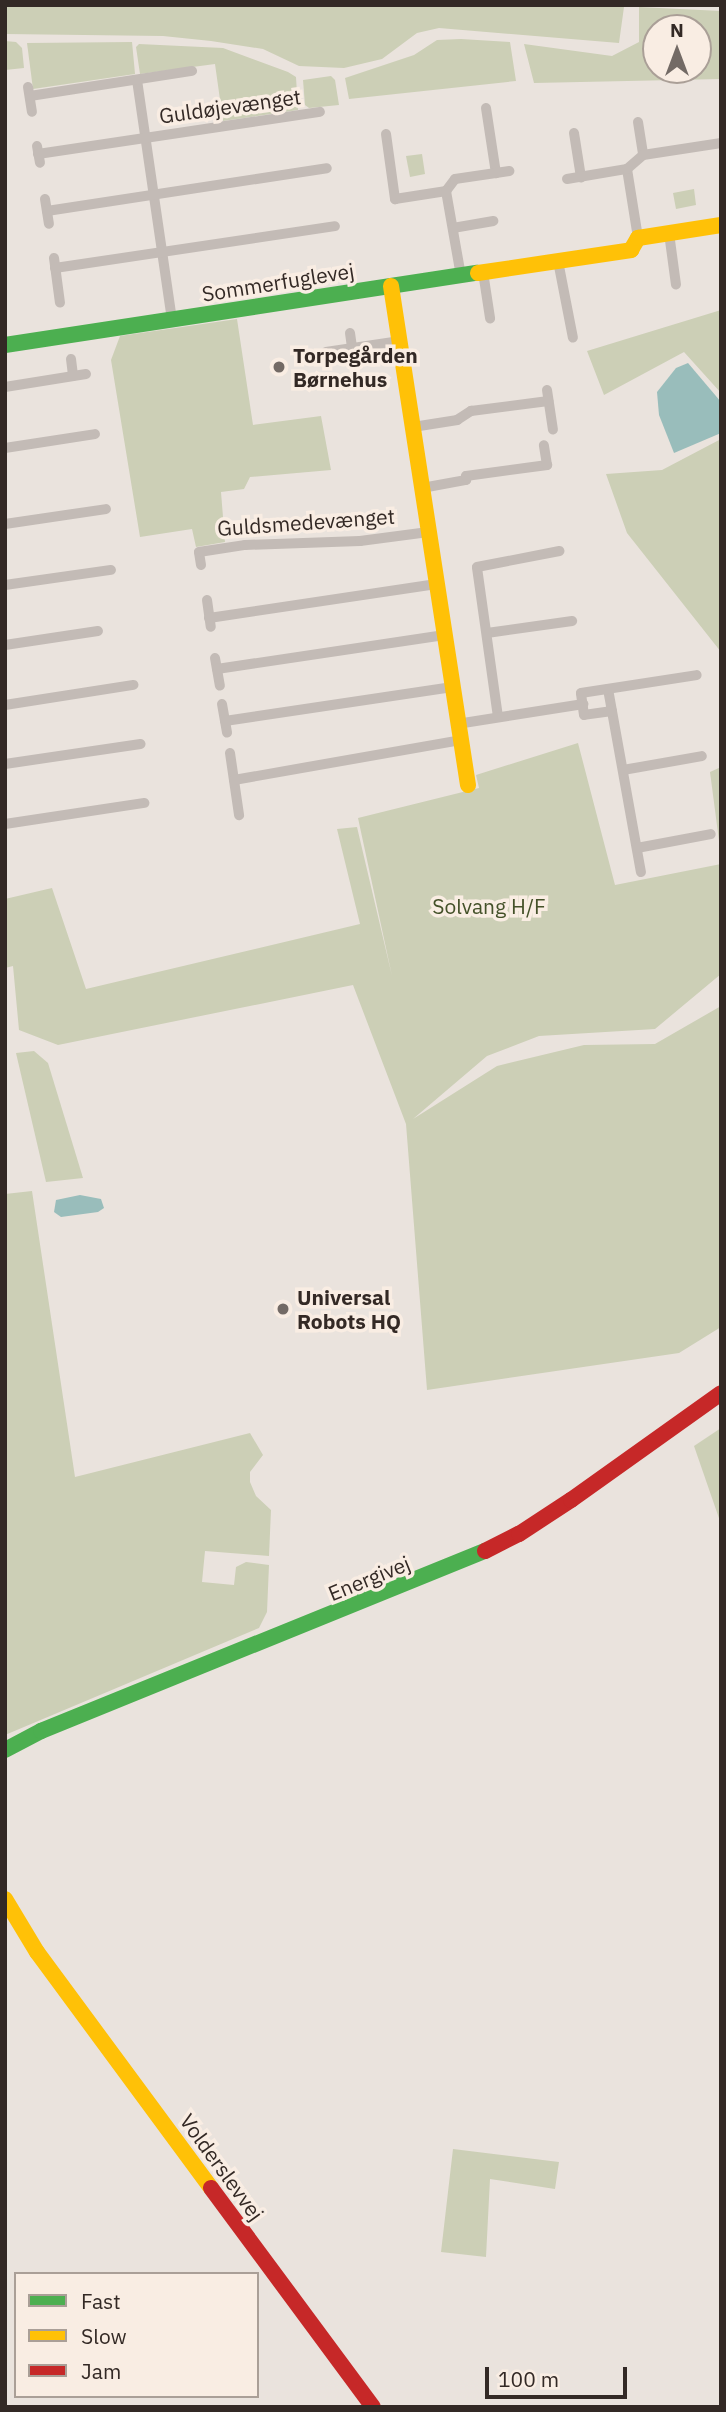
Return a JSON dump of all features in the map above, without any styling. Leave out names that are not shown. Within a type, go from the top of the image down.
[{"type":"street","name":"Guldøjevænget","points":[[32,112],[29,92],[192,71]]},
{"type":"street","name":"Guldøjevænget","points":[[136,80],[172,320]]},
{"type":"street","points":[[486,108],[496,173]]},
{"type":"street","name":"Guldøjevænget","points":[[38,154],[320,112]]},
{"type":"street","points":[[638,122],[643,155]]},
{"type":"street","points":[[573,133],[581,177]]},
{"type":"street","points":[[386,134],[395,199],[446,191],[455,179],[509,171]]},
{"type":"street","points":[[567,179],[627,169],[643,155],[721,143]]},
{"type":"street","points":[[49,223],[46,205],[154,195],[327,168]]},
{"type":"street","points":[[627,169],[638,238],[721,225]]},
{"type":"street","points":[[446,191],[461,276]]},
{"type":"street","points":[[453,228],[493,221]]},
{"type":"street","points":[[60,303],[54,263],[162,252],[335,226]]},
{"type":"street","points":[[669,233],[676,285]]},
{"type":"street","name":"Sommerfuglevej","points":[[5,345],[631,250],[638,238]]},
{"type":"street","points":[[558,261],[573,338]]},
{"type":"street","points":[[484,272],[490,318]]},
{"type":"street","name":"Guldsmedevænget","points":[[391,286],[468,785]]},
{"type":"street","points":[[350,333],[352,348]]},
{"type":"street","points":[[326,352],[400,341]]},
{"type":"street","points":[[71,359],[73,376]]},
{"type":"street","points":[[5,387],[86,374]]},
{"type":"street","points":[[413,427],[457,420],[471,411],[547,395],[552,430]]},
{"type":"street","points":[[80,423],[82,436]]},
{"type":"street","points":[[5,448],[95,434]]},
{"type":"street","points":[[422,488],[466,480],[466,476],[547,465],[544,445]]},
{"type":"street","points":[[5,524],[106,509]]},
{"type":"street","name":"Guldsmedevænget","points":[[201,565],[199,552],[245,545],[360,541],[428,532]]},
{"type":"street","points":[[498,717],[477,567],[559,551]]},
{"type":"street","points":[[5,585],[111,570]]},
{"type":"street","points":[[207,600],[210,622],[436,584]]},
{"type":"street","points":[[486,633],[572,621]]},
{"type":"street","points":[[5,645],[98,631]]},
{"type":"street","points":[[220,686],[216,664],[444,635]]},
{"type":"street","points":[[612,711],[584,715],[581,693],[697,675]]},
{"type":"street","points":[[5,705],[132,685]]},
{"type":"street","points":[[222,704],[226,727],[452,687]]},
{"type":"street","points":[[608,689],[641,872]]},
{"type":"street","points":[[234,780],[458,732],[498,717],[583,704]]},
{"type":"street","points":[[5,764],[141,744]]},
{"type":"street","points":[[230,753],[239,815]]},
{"type":"street","points":[[622,770],[702,756]]},
{"type":"street","points":[[5,824],[144,803]]},
{"type":"street","points":[[637,848],[711,834]]},
{"type":"street","name":"Energivej","points":[[5,1750],[41,1731],[464,1562],[519,1534],[571,1500],[721,1393]]},
{"type":"street","name":"Volderslevvej","points":[[5,1899],[37,1952],[373,2407]]},
{"type":"street","name":"Volderslevvej","points":[[5,1917],[37,1952]]},
{"type":"green space","points":[[5,5],[624,7],[619,43],[439,28],[417,33],[382,59],[344,68],[299,66],[263,49],[163,36],[5,34]]},
{"type":"green space","points":[[639,7],[721,11],[721,79],[712,79],[712,14],[642,14],[642,81],[534,83],[524,44],[612,56],[639,42]]},
{"type":"green space","points":[[437,40],[510,42],[516,81],[349,99],[345,78],[414,55]]},
{"type":"green space","points":[[5,41],[16,42],[22,48],[24,68],[5,70]]},
{"type":"green space","points":[[132,42],[135,74],[33,89],[27,43]]},
{"type":"green space","points":[[139,44],[223,48],[288,72],[296,77],[298,110],[223,121],[215,64],[140,74],[136,47]]},
{"type":"green space","points":[[331,76],[335,80],[339,105],[309,108],[305,105],[303,80]]},
{"type":"green space","points":[[422,154],[425,174],[410,177],[406,156]]},
{"type":"green space","points":[[694,189],[696,205],[676,209],[673,193]]},
{"type":"green space","points":[[721,310],[721,393],[684,352],[604,395],[587,351]]},
{"type":"green space","points":[[237,319],[253,425],[321,416],[331,470],[250,477],[244,489],[221,492],[225,542],[196,547],[192,529],[140,537],[111,360],[120,336]]},
{"type":"green space","points":[[721,439],[721,652],[627,533],[606,474],[662,470]]},
{"type":"green space","name":"Solvang H/F","points":[[578,743],[615,885],[721,864],[721,974],[655,1029],[539,1036],[487,1056],[413,1119],[497,1066],[584,1045],[655,1044],[721,1006],[721,1327],[679,1353],[427,1390],[406,1124],[353,985],[58,1045],[19,1030],[13,966],[5,968],[5,899],[52,888],[86,989],[360,924],[337,829],[357,827],[392,976],[358,818],[479,788],[476,775]]},
{"type":"green space","points":[[721,767],[721,856],[710,772]]},
{"type":"green space","points":[[34,1051],[48,1063],[83,1178],[46,1182],[16,1053]]},
{"type":"green space","points":[[32,1191],[75,1477],[250,1433],[263,1455],[250,1472],[250,1482],[256,1496],[271,1510],[269,1556],[205,1551],[202,1582],[234,1585],[236,1567],[246,1562],[269,1565],[267,1612],[259,1628],[5,1735],[5,1194]]},
{"type":"green space","points":[[721,1428],[721,1524],[694,1446]]},
{"type":"green space","points":[[453,2149],[559,2162],[555,2189],[490,2179],[486,2257],[441,2252]]},
{"type":"water","points":[[688,363],[721,402],[721,433],[674,453],[659,415],[657,392],[676,368]]},
{"type":"water","points":[[80,1195],[101,1199],[104,1208],[98,1212],[61,1217],[54,1212],[56,1200]]},
{"type":"traffic: fast","points":[[5,345],[478,273]]},
{"type":"traffic: fast","points":[[5,1750],[41,1731],[485,1551]]},
{"type":"traffic: slow","points":[[478,273],[631,250],[638,238],[721,225]]},
{"type":"traffic: slow","points":[[391,286],[468,785]]},
{"type":"traffic: slow","points":[[5,1899],[37,1952],[211,2188]]},
{"type":"traffic: jam","points":[[485,1551],[519,1534],[571,1500],[721,1393]]},
{"type":"traffic: jam","points":[[211,2188],[373,2407]]},
{"type":"place","name":"Torpegården Børnehus","points":[[279,367]]},
{"type":"place","name":"Universal Robots HQ","points":[[283,1309]]}]
